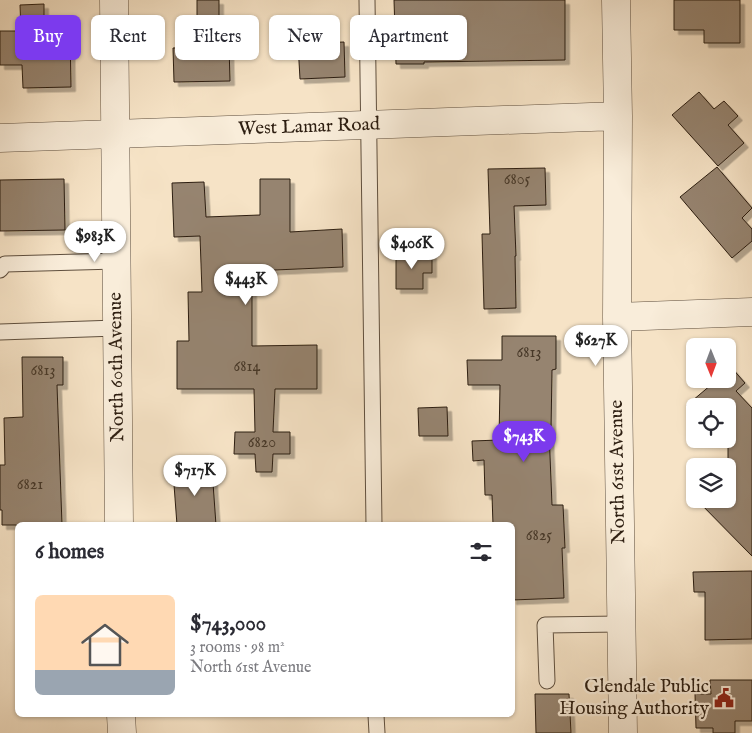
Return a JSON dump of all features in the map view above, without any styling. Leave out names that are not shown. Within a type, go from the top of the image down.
[{"type":"street","name":"North 60th Avenue","points":[[114,0],[118,522]]},
{"type":"street","name":"North 61st Avenue","points":[[616,0],[618,116],[617,317],[623,733]]},
{"type":"street","name":"West Lamar Road","points":[[0,138],[618,116]]},
{"type":"street","points":[[617,317],[752,312]]},
{"type":"street","points":[[121,717],[122,733]]},
{"type":"lane","points":[[367,0],[374,522]]},
{"type":"lane","points":[[0,270],[5,264],[116,261]]},
{"type":"lane","points":[[0,332],[116,328]]},
{"type":"lane","points":[[547,681],[545,625],[620,624]]},
{"type":"lane","points":[[376,717],[377,733]]},
{"type":"building","points":[[197,0],[219,0],[219,15],[197,15]]},
{"type":"building","points":[[394,0],[565,0],[565,60],[396,64],[396,60],[467,60],[467,15],[394,15]]},
{"type":"building","points":[[674,0],[740,0],[740,43],[704,43],[704,30],[674,30]]},
{"type":"building","points":[[44,4],[44,15],[20,15],[20,5]]},
{"type":"building","points":[[0,31],[15,31],[15,60],[70,60],[71,87],[23,88],[22,65],[0,65]]},
{"type":"building","points":[[340,42],[344,42],[345,77],[300,79],[299,60],[340,60]]},
{"type":"building","points":[[173,48],[175,48],[175,60],[229,60],[230,81],[174,82]]},
{"type":"building","points":[[699,92],[714,109],[724,101],[738,116],[728,125],[744,143],[718,166],[672,115]]},
{"type":"building","points":[[717,167],[752,208],[742,218],[752,229],[752,241],[732,258],[680,197]]},
{"type":"building","points":[[545,168],[546,205],[514,206],[516,308],[484,309],[482,234],[490,234],[488,169]]},
{"type":"building","points":[[64,179],[65,230],[0,231],[0,180]]},
{"type":"building","points":[[260,179],[290,179],[290,232],[342,229],[343,267],[252,271],[252,346],[317,345],[317,389],[275,389],[273,432],[290,432],[290,454],[273,454],[272,472],[256,472],[255,454],[234,454],[235,432],[255,432],[254,389],[177,389],[177,341],[189,341],[188,292],[202,292],[200,236],[174,237],[172,183],[204,182],[206,217],[260,215]]},
{"type":"building","points":[[396,254],[432,254],[432,273],[423,273],[423,289],[396,289]]},
{"type":"building","points":[[502,336],[556,336],[556,369],[552,370],[551,431],[549,431],[552,505],[563,505],[565,548],[562,548],[564,598],[515,600],[515,522],[493,522],[492,495],[485,495],[484,460],[473,461],[472,441],[499,440],[500,385],[468,385],[467,360],[502,360]]},
{"type":"building","points":[[22,357],[63,357],[63,385],[57,385],[62,522],[15,522],[15,525],[2,525],[0,465],[5,465],[4,418],[23,417]]},
{"type":"building","points":[[736,373],[745,383],[736,391],[752,408],[752,556],[705,508],[736,508],[736,458],[728,458],[728,448],[736,448],[736,398],[695,398],[707,388],[736,388]]},
{"type":"building","points":[[447,407],[448,436],[419,436],[418,408]]},
{"type":"building","points":[[212,469],[216,522],[177,522],[173,471]]},
{"type":"building","points":[[752,571],[752,639],[705,640],[705,592],[694,592],[693,572]]},
{"type":"building","name":"Glendale Public Housing Authority","points":[[710,680],[752,680],[752,721],[735,721],[735,733],[713,733],[713,728],[696,728],[695,694],[711,694]]},
{"type":"building","points":[[535,694],[569,694],[571,733],[536,733]]},
{"type":"place","name":"Glendale Public Housing Authority","points":[[724,698]]}]
